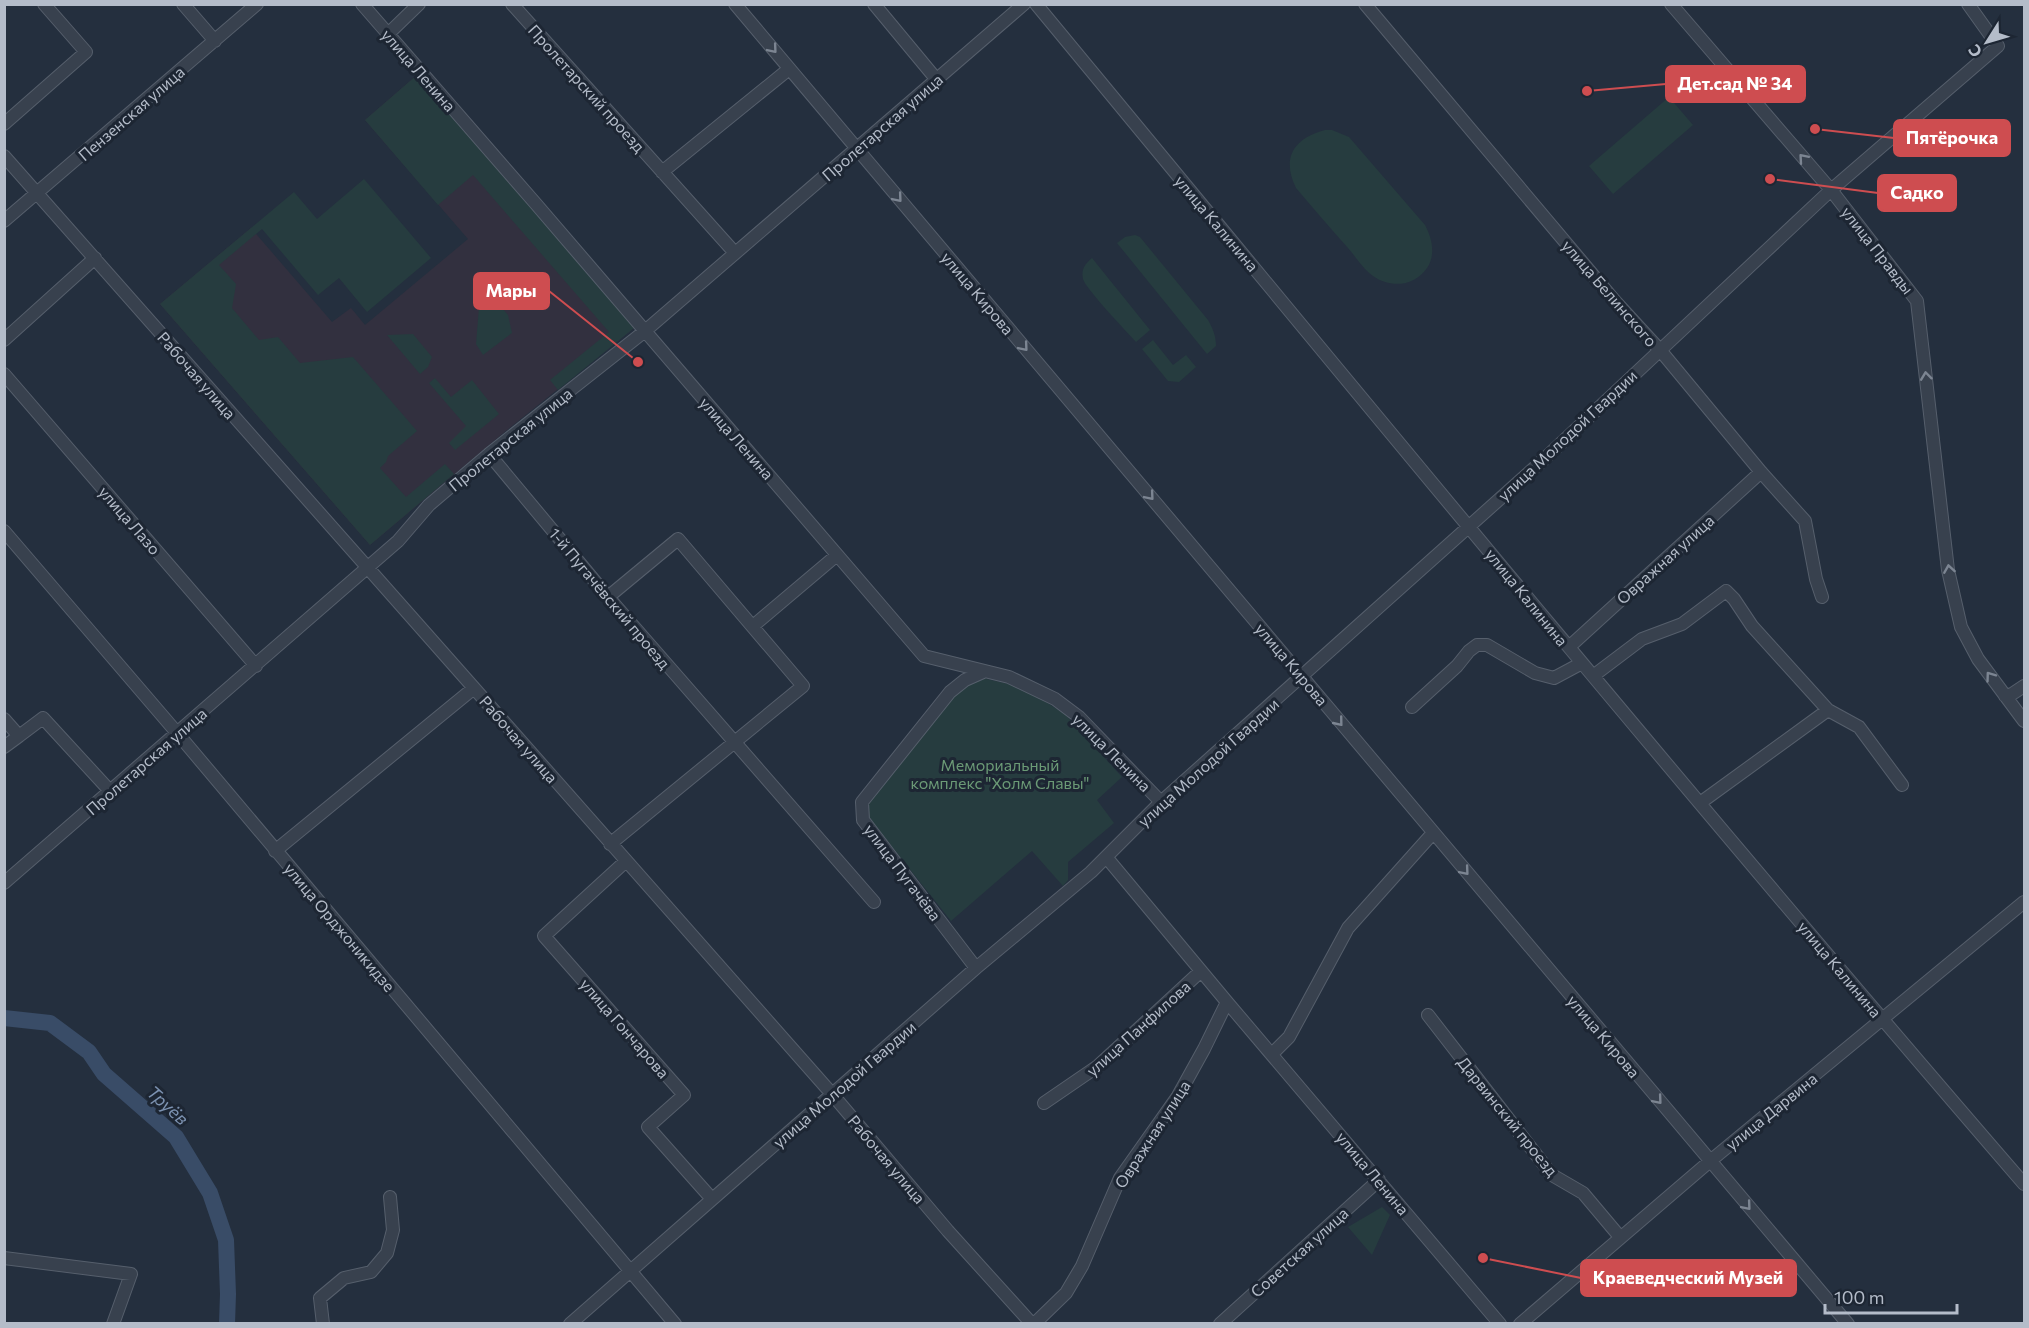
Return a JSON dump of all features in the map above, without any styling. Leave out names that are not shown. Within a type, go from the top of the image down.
[{"type":"street","points":[[4,124],[86,52],[44,4]]},
{"type":"street","points":[[183,4],[215,40]]},
{"type":"street","name":"Пензенская улица","points":[[4,221],[257,4]]},
{"type":"street","name":"улица Ленина","points":[[362,4],[924,656],[1009,677],[1063,705],[1079,717],[1161,802]]},
{"type":"street","points":[[388,34],[419,4]]},
{"type":"street","name":"Пролетарский проезд","points":[[512,4],[735,253]]},
{"type":"street","name":"улица Кирова","points":[[735,4],[1848,1323]]},
{"type":"street","points":[[874,4],[937,80]]},
{"type":"street","name":"Пролетарская улица","points":[[4,883],[398,541],[429,505],[489,454],[645,331],[1024,4]]},
{"type":"street","name":"улица Калинина","points":[[1036,4],[1582,663],[1883,1020],[2025,1184]]},
{"type":"street","name":"улица Белинского","points":[[1365,4],[1614,300],[1660,350],[1761,472],[1805,521],[1816,579],[1822,597]]},
{"type":"street","name":"улица Правды","points":[[1671,4],[1831,190],[1917,301],[1948,570],[1961,627],[1978,659],[2005,696]]},
{"type":"street","name":"улица Молодой Гвардии","points":[[570,1323],[976,968],[1107,858],[1161,802],[1541,462],[1831,190],[1998,46],[1968,4]]},
{"type":"street","points":[[662,172],[789,69]]},
{"type":"street","name":"Рабочая улица","points":[[4,156],[832,1094],[948,1230],[1033,1323]]},
{"type":"street","points":[[4,340],[95,258]]},
{"type":"street","name":"улица Лазо","points":[[4,374],[256,666]]},
{"type":"street","name":"1-й Пугачёвский проезд","points":[[489,454],[608,597],[874,902]]},
{"type":"street","name":"Овражная улица","points":[[1569,647],[1761,472]]},
{"type":"street","name":"улица Орджоникидзе","points":[[4,531],[675,1323]]},
{"type":"street","points":[[608,597],[678,539],[803,686],[610,844]]},
{"type":"street","points":[[753,626],[837,555]]},
{"type":"street","points":[[1593,676],[1642,639],[1682,624],[1726,591],[1752,626],[1827,710],[1859,727],[1902,785]]},
{"type":"street","points":[[1412,707],[1477,645],[1487,645],[1535,673],[1554,678],[1582,663]]},
{"type":"street","name":"улица Пугачёва","points":[[976,968],[863,820],[862,802],[950,692],[965,680],[983,672]]},
{"type":"street","points":[[2025,686],[2005,696],[2025,721]]},
{"type":"street","points":[[275,851],[474,688]]},
{"type":"street","points":[[1700,803],[1827,710]]},
{"type":"street","points":[[4,747],[43,718],[111,792]]},
{"type":"street","points":[[4,719],[19,736]]},
{"type":"street","points":[[1272,1054],[1289,1037],[1348,928],[1433,833]]},
{"type":"street","name":"улица Ленина","points":[[1107,858],[1500,1323]]},
{"type":"street","name":"улица Гончарова","points":[[626,861],[544,936],[684,1095],[648,1127],[712,1199]]},
{"type":"street","name":"улица Дарвина","points":[[1520,1323],[1709,1161],[2025,902]]},
{"type":"street","name":"улица Панфилова","points":[[1044,1103],[1098,1066],[1201,971]]},
{"type":"street","name":"Овражная улица","points":[[1033,1323],[1066,1293],[1082,1266],[1120,1178],[1178,1096],[1227,1002]]},
{"type":"street","name":"Дарвинский проезд","points":[[1428,1015],[1552,1175],[1583,1193],[1620,1237]]},
{"type":"street","name":"Советская улица","points":[[1220,1323],[1378,1180]]},
{"type":"street","points":[[323,1323],[320,1298],[344,1278],[371,1272],[387,1253],[393,1230],[390,1197]]},
{"type":"street","points":[[4,1258],[131,1274],[113,1323]]},
{"type":"shaded area","points":[[417,75],[634,328],[370,545],[160,304],[251,228],[332,322],[351,308],[365,325],[468,239],[365,120]]},
{"type":"green space","points":[[417,75],[634,328],[558,390],[550,380],[609,332],[473,175],[438,205],[365,120]]},
{"type":"green space","points":[[1669,97],[1693,125],[1613,194],[1589,166]]},
{"type":"green space","points":[[1325,130],[1332,130],[1349,137],[1425,225],[1430,235],[1431,258],[1427,268],[1415,279],[1402,284],[1394,284],[1373,276],[1296,188],[1290,167],[1293,151],[1305,138]]},
{"type":"green space","points":[[364,179],[431,258],[367,312],[339,278],[318,295],[262,229],[219,265],[236,284],[232,308],[259,340],[278,337],[300,363],[353,357],[417,431],[388,456],[380,468],[406,497],[445,464],[454,474],[370,545],[160,304],[294,192],[317,219]]},
{"type":"green space","points":[[1135,235],[1140,237],[1208,320],[1214,333],[1216,346],[1207,354],[1117,243],[1125,237]]},
{"type":"green space","points":[[1092,258],[1150,330],[1136,342],[1085,284],[1083,270]]},
{"type":"green space","points":[[481,283],[508,315],[512,333],[483,355],[476,344]]},
{"type":"green space","points":[[413,334],[432,357],[428,367],[420,374],[387,335]]},
{"type":"green space","points":[[1153,340],[1173,365],[1186,355],[1196,367],[1179,382],[1168,381],[1142,349]]},
{"type":"green space","points":[[435,378],[451,397],[472,380],[499,414],[455,450],[449,443],[466,426],[429,383]]},
{"type":"green space","name":"Мемориальный комплекс \"Холм Славы\"","points":[[982,678],[1023,687],[1066,715],[1122,777],[1097,800],[1114,823],[1068,862],[1068,880],[1063,886],[1032,851],[951,921],[869,818],[868,804],[951,698],[968,684]]},
{"type":"green space","points":[[1382,1207],[1390,1215],[1372,1255],[1348,1227]]},
{"type":"waterway","name":"Труёв","points":[[4,1018],[50,1023],[89,1052],[104,1074],[176,1137],[210,1193],[226,1240],[227,1324]]},
{"type":"place","name":"Дет.сад № 34","points":[[1587,91]]},
{"type":"place","name":"Пятёрочка","points":[[1815,129]]},
{"type":"place","name":"Садко","points":[[1770,179]]},
{"type":"place","name":"Мары","points":[[638,362]]},
{"type":"place","name":"Краеведческий Музей","points":[[1483,1258]]}]
